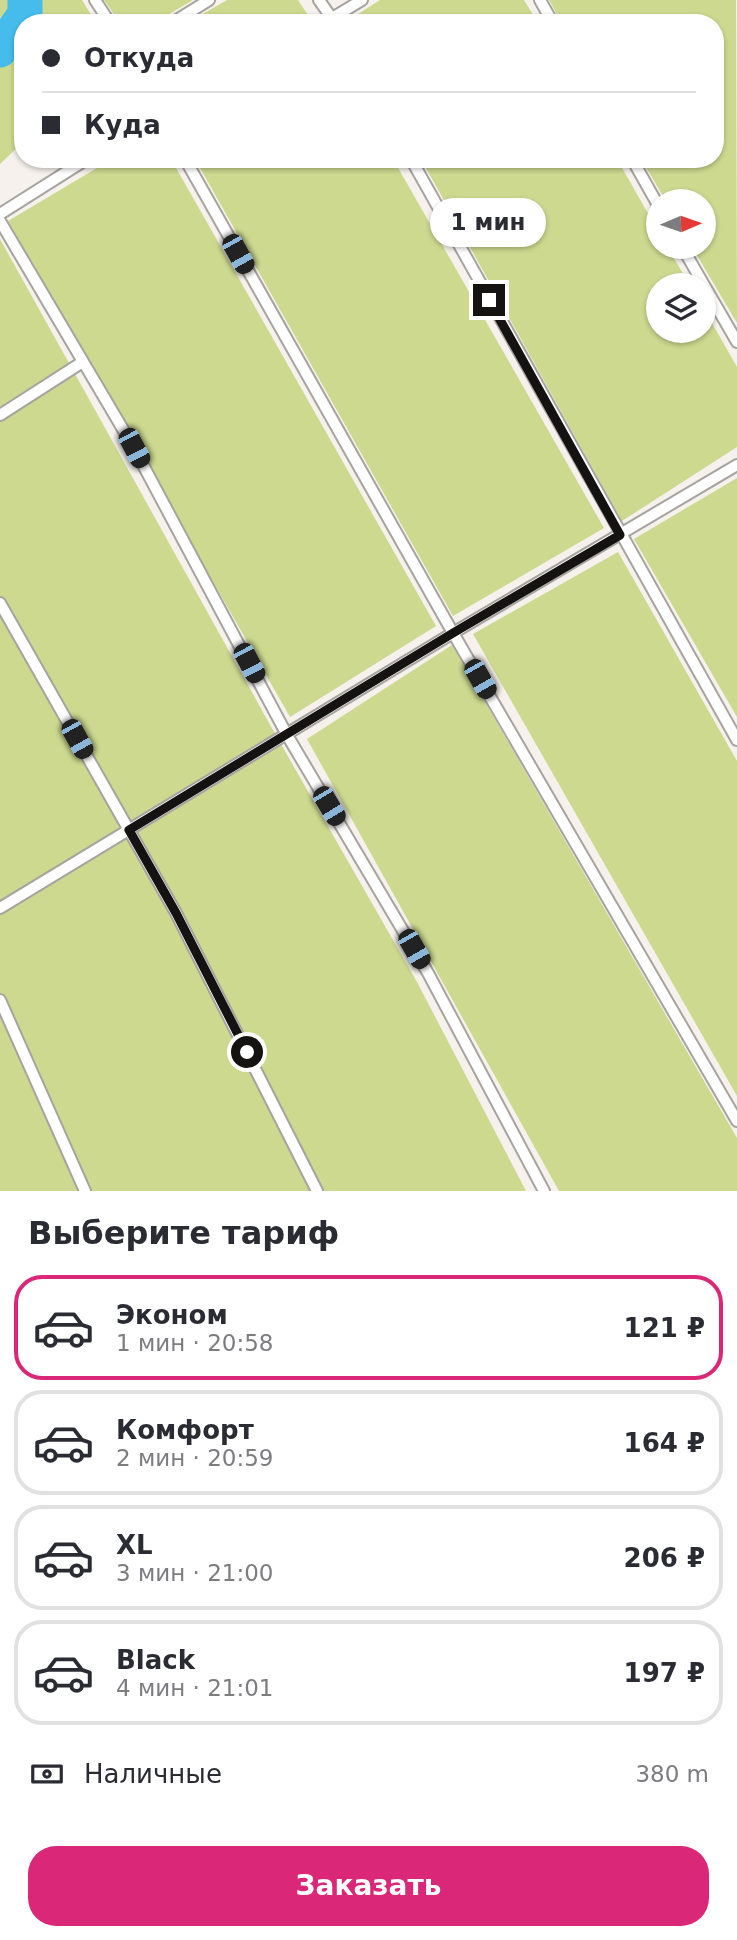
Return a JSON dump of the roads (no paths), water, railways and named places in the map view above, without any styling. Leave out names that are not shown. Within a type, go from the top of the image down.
[{"type":"lane","points":[[186,14],[209,0]]},
{"type":"lane","points":[[341,14],[362,0]]},
{"type":"lane","points":[[0,214],[73,168]]},
{"type":"lane","points":[[190,168],[453,633],[737,1121]]},
{"type":"lane","points":[[416,168],[737,740]]},
{"type":"lane","points":[[637,168],[649,189]]},
{"type":"lane","points":[[0,221],[81,363],[134,448],[287,734],[428,973],[544,1191]]},
{"type":"lane","points":[[689,259],[737,342]]},
{"type":"lane","points":[[0,415],[81,363]]},
{"type":"lane","points":[[0,908],[453,633],[737,465]]},
{"type":"lane","points":[[0,603],[176,913],[317,1191]]},
{"type":"lane","points":[[0,1000],[85,1191]]},
{"type":"waterway","points":[[25,0],[25,14]]},
{"type":"waterway","points":[[0,50],[14,30]]}]
